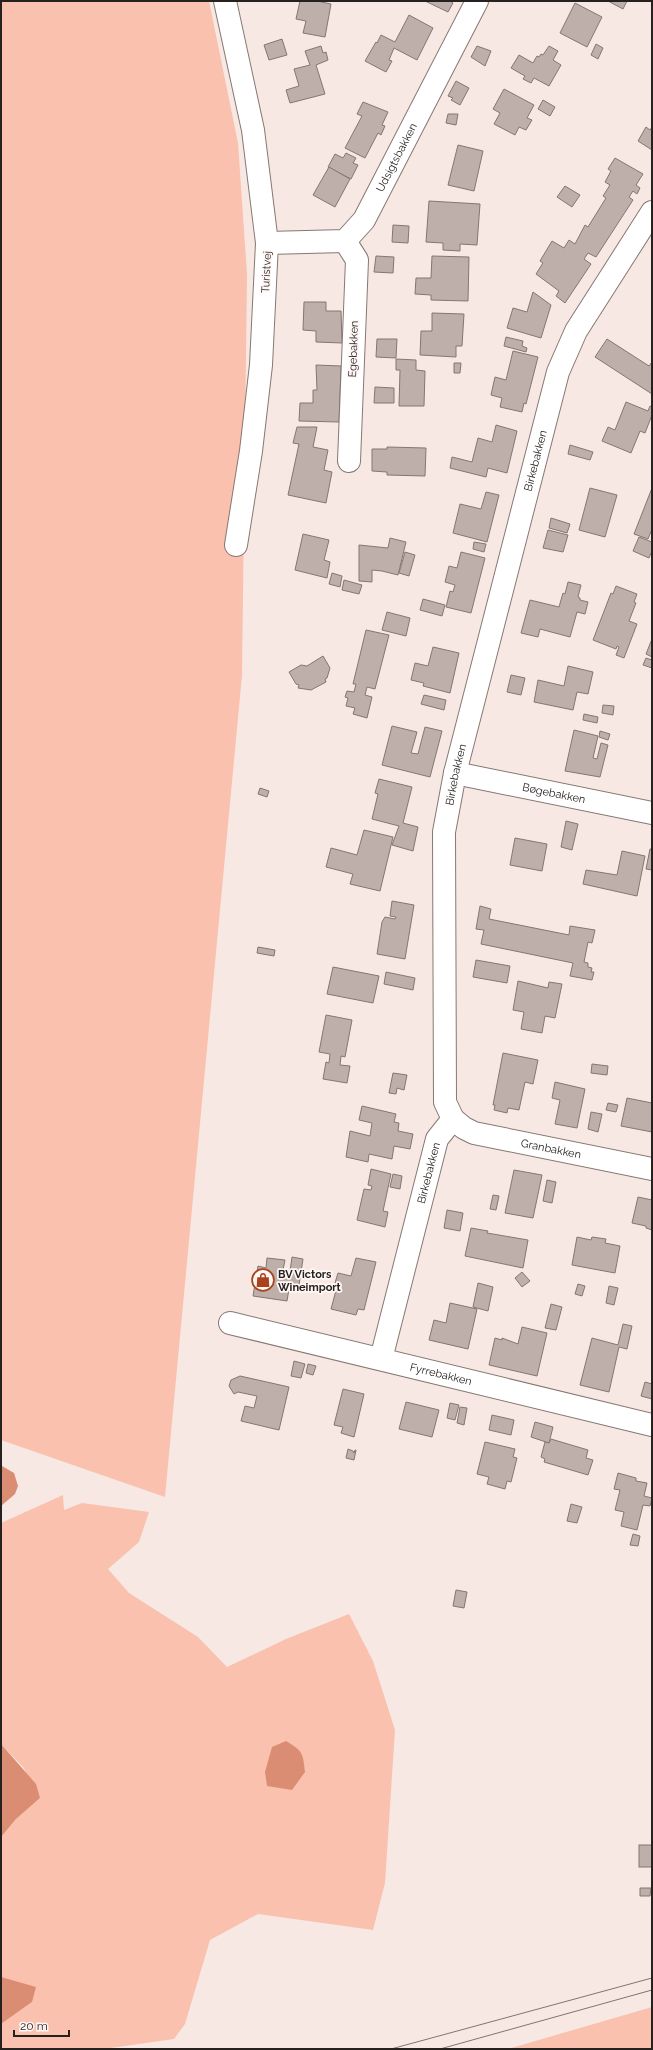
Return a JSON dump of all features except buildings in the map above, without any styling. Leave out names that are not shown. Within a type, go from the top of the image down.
[{"type":"street","name":"Turistvej","points":[[225,1],[253,130],[267,243],[261,365],[252,451],[236,545]]},
{"type":"street","name":"Udsigtsbakken","points":[[344,241],[364,220],[477,1]]},
{"type":"street","name":"Birkebakken","points":[[381,1360],[437,1139],[453,1119],[445,1102],[444,832],[455,773],[558,372],[576,331],[652,212]]},
{"type":"street","points":[[267,243],[344,241]]},
{"type":"street","name":"Egebakken","points":[[344,241],[357,260],[349,461]]},
{"type":"street","name":"Bøgebakken","points":[[455,773],[652,813]]},
{"type":"street","name":"Granbakken","points":[[453,1119],[464,1128],[474,1133],[652,1169]]},
{"type":"street","name":"Fyrrebakken","points":[[230,1323],[652,1426]]},
{"type":"shaded area","points":[[1,1],[209,1],[238,143],[247,274],[242,675],[165,1497],[1,1440]]},
{"type":"shaded area","points":[[2,1466],[14,1473],[18,1486],[15,1494],[1,1506]]},
{"type":"shaded area","points":[[63,1495],[64,1510],[82,1503],[149,1512],[139,1542],[108,1569],[129,1593],[198,1637],[227,1667],[286,1639],[349,1614],[373,1661],[395,1730],[385,1883],[373,1930],[258,1914],[210,1940],[185,2024],[174,2039],[104,2049],[1,2049],[1,2024],[32,2002],[1,1977],[1,1837],[16,1819],[40,1798],[23,1767],[1,1744],[1,1523]]},
{"type":"shaded area","points":[[286,1741],[296,1747],[303,1756],[305,1772],[292,1790],[267,1786],[265,1772],[272,1747]]},
{"type":"shaded area","points":[[1,1744],[36,1784],[40,1798],[16,1819],[1,1837]]},
{"type":"shaded area","points":[[1,1977],[36,1987],[32,2002],[1,2024]]},
{"type":"shaded area","points":[[652,2007],[652,2049],[508,2049]]},
{"type":"tram line","points":[[391,2049],[652,1978]]},
{"type":"tram line","points":[[440,2049],[652,1990]]},
{"type":"place","name":"BV Victors Wineimport","points":[[263,1280]]}]
